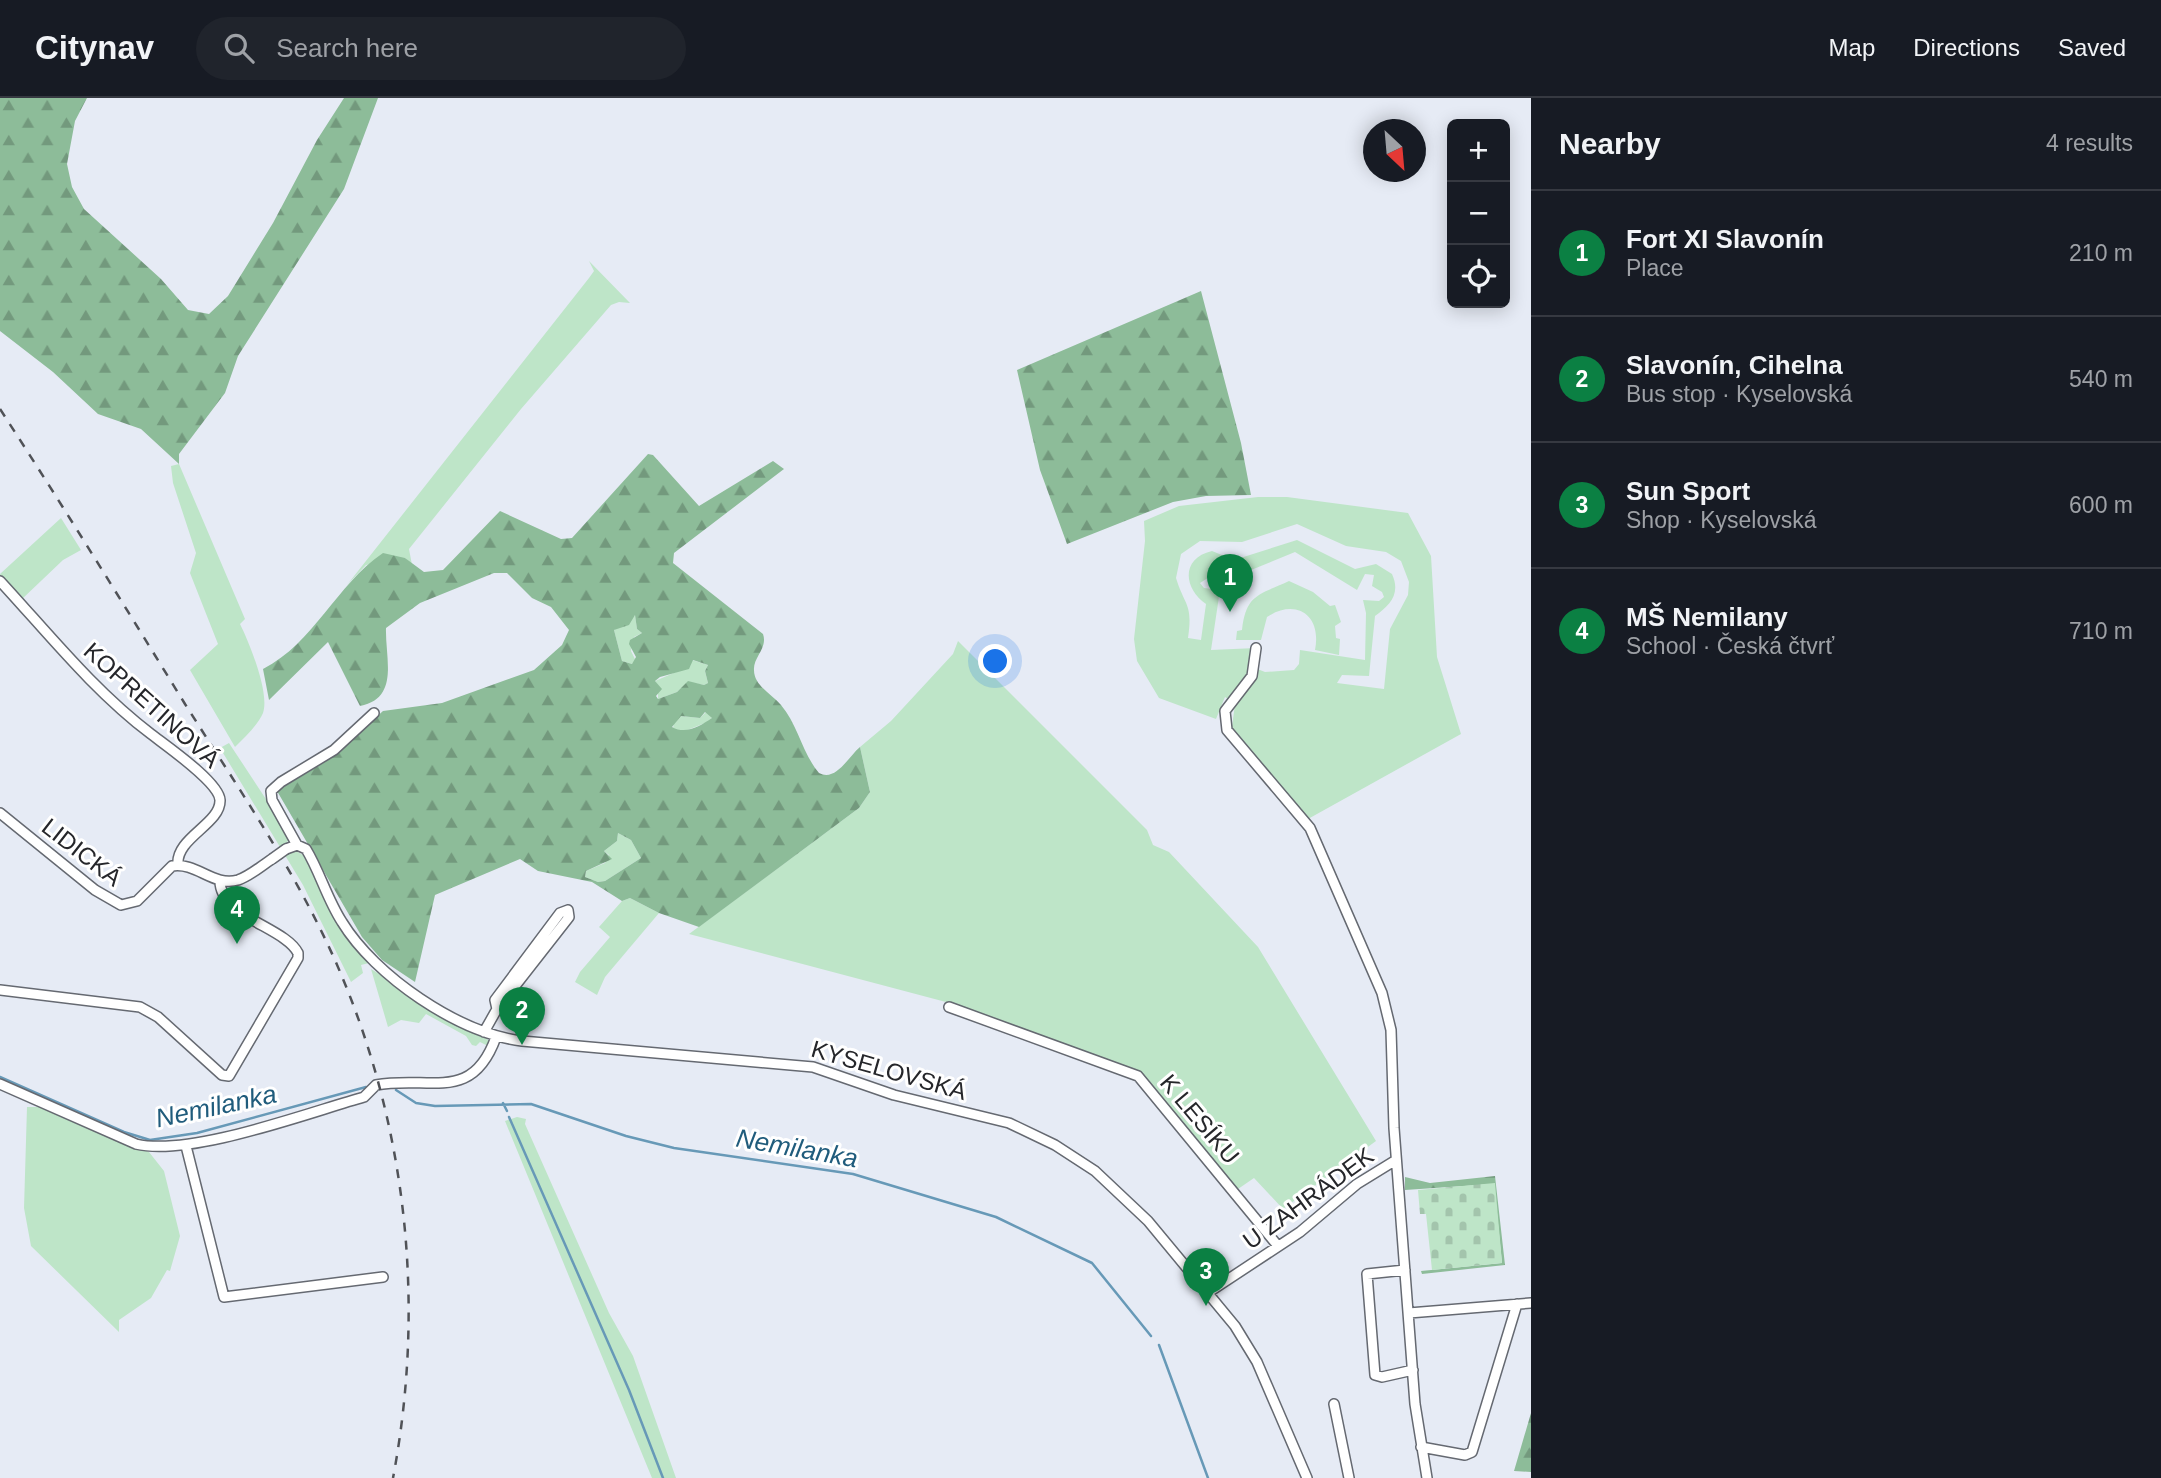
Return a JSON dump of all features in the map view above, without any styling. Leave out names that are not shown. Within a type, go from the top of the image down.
[{"type":"street","name":"KOPRETINOVÁ","points":[[0,581],[113,702],[216,790],[220,799],[218,809],[183,847],[178,856],[178,865]]},
{"type":"street","points":[[1256,648],[1254,672],[1231,702],[1224,720],[1227,730],[1310,828],[1382,993],[1391,1030],[1396,1160],[1413,1370],[1427,1478]]},
{"type":"street","name":"KYSELOVSKÁ","points":[[374,713],[334,750],[281,782],[271,791],[272,800],[296,845],[307,851],[340,919],[364,951],[411,991],[496,1037],[803,1065],[833,1072],[901,1097],[1009,1123],[1055,1144],[1095,1171],[1162,1236],[1209,1292],[1251,1352],[1307,1478]]},
{"type":"street","name":"LIDICKÁ","points":[[0,813],[95,890],[119,904],[134,903],[164,871],[178,865]]},
{"type":"street","points":[[178,865],[193,868],[219,880],[242,878],[296,845]]},
{"type":"street","points":[[0,989],[140,1007],[158,1017],[222,1075],[229,1076],[298,958],[296,948],[236,908],[220,888],[219,880]]},
{"type":"street","points":[[484,1032],[496,1009],[569,917],[568,910],[560,913],[495,1000],[496,1009]]},
{"type":"street","name":"K LESÍKU","points":[[949,1007],[1138,1076],[1278,1247]]},
{"type":"street","points":[[0,1084],[136,1144],[150,1148],[186,1146],[364,1097],[376,1085],[434,1084],[470,1075],[484,1065],[496,1037]]},
{"type":"street","points":[[186,1146],[224,1297],[383,1278]]},
{"type":"street","name":"U ZAHRÁDEK","points":[[1209,1292],[1307,1227],[1378,1169],[1396,1160]]},
{"type":"street","points":[[1405,1270],[1367,1274],[1368,1314],[1375,1375],[1380,1377],[1413,1370]]},
{"type":"street","points":[[1409,1313],[1531,1303]]},
{"type":"street","points":[[1421,1447],[1465,1455],[1472,1452],[1517,1304]]},
{"type":"street","points":[[1334,1404],[1349,1478]]},
{"type":"green space","points":[[0,98],[87,98],[75,121],[67,164],[72,187],[84,209],[161,279],[188,310],[209,314],[228,296],[344,98],[378,98],[344,189],[238,356],[225,393],[179,454],[179,464],[141,429],[98,414],[53,372],[0,331]]},
{"type":"green space","points":[[589,261],[630,303],[619,302],[611,305],[521,409],[409,549],[412,565],[405,558],[366,565],[347,585],[589,278],[594,271]]},
{"type":"green space","points":[[1201,291],[1241,443],[1251,495],[1206,496],[1173,502],[1067,544],[1040,470],[1017,370]]},
{"type":"green space","points":[[648,454],[653,455],[699,506],[773,461],[784,469],[674,553],[673,563],[763,634],[764,644],[754,665],[757,681],[787,713],[808,757],[819,773],[825,775],[836,771],[860,747],[870,792],[859,808],[699,927],[659,913],[630,898],[622,901],[592,882],[538,871],[520,859],[435,895],[415,982],[382,960],[362,937],[277,791],[331,758],[383,711],[442,703],[534,670],[562,645],[569,630],[551,607],[532,598],[507,573],[494,573],[420,603],[386,628],[388,675],[381,695],[373,702],[360,706],[328,642],[269,700],[263,669],[297,644],[366,566],[383,553],[405,558],[424,572],[443,570],[500,511],[561,539],[572,538]],"holes":[[[635,615],[637,629],[642,633],[630,640],[629,644],[636,657],[632,664],[622,661],[614,630],[629,625]],[[693,660],[708,665],[705,671],[708,683],[704,685],[688,681],[677,692],[658,699],[656,696],[662,689],[655,681],[660,677],[689,669]],[[705,712],[712,718],[688,730],[672,727],[681,716],[700,718]],[[618,833],[631,840],[641,858],[605,881],[598,882],[585,877],[586,871],[612,859],[604,851],[617,841]]]},
{"type":"green space","points":[[179,464],[245,619],[240,624],[264,693],[261,717],[235,747],[190,670],[218,644],[190,573],[196,553],[173,483],[171,466]]},
{"type":"green space","points":[[1258,497],[1287,497],[1408,513],[1431,556],[1437,657],[1461,734],[1308,819],[1232,727],[1235,704],[1225,697],[1216,719],[1159,698],[1137,661],[1134,639],[1145,541],[1144,521],[1179,506]],"holes":[[[1297,524],[1346,546],[1386,552],[1401,561],[1409,582],[1408,595],[1390,629],[1384,689],[1337,683],[1342,675],[1369,676],[1375,616],[1385,608],[1395,593],[1392,574],[1376,564],[1355,569],[1297,540],[1234,560],[1212,551],[1195,560],[1190,567],[1190,582],[1198,597],[1206,604],[1201,640],[1188,638],[1189,611],[1176,578],[1181,554],[1200,541],[1242,542]],[[1295,552],[1357,590],[1365,574],[1374,575],[1372,586],[1382,592],[1384,597],[1379,601],[1363,600],[1366,613],[1365,660],[1300,650],[1299,664],[1294,670],[1265,672],[1255,668],[1256,648],[1211,650],[1220,590],[1204,588],[1200,583],[1214,574],[1213,564],[1222,564],[1229,579]]]},
{"type":"green space","points":[[61,518],[81,550],[63,560],[21,600],[0,578],[0,574]]},
{"type":"green space","points":[[1289,581],[1313,592],[1330,606],[1335,605],[1341,622],[1335,626],[1336,638],[1340,639],[1339,655],[1315,650],[1315,627],[1311,619],[1297,610],[1288,609],[1267,617],[1261,640],[1236,640],[1237,631],[1242,630],[1251,602],[1262,593]]},
{"type":"green space","points":[[635,615],[637,629],[642,633],[634,637],[631,651],[636,661],[632,664],[622,661],[614,630]]},
{"type":"green space","points":[[958,641],[1147,830],[1153,845],[1169,852],[1258,947],[1376,1141],[1283,1209],[1254,1178],[1238,1189],[1140,1073],[961,1006],[689,934],[859,808],[870,792],[860,747],[891,721],[953,654]]},
{"type":"green space","points":[[692,660],[708,665],[705,671],[708,683],[704,685],[688,682],[677,692],[658,699],[658,686],[655,681],[690,666]]},
{"type":"green space","points":[[707,711],[712,718],[710,721],[685,731],[673,730],[674,720],[681,716],[700,718]]},
{"type":"green space","points":[[229,743],[291,837],[284,846],[289,854],[296,851],[303,855],[340,927],[369,963],[361,965],[363,973],[351,982],[303,885],[220,748]]},
{"type":"green space","points":[[618,833],[631,840],[641,858],[605,881],[598,882],[585,877],[586,871],[605,863],[609,855],[604,851],[617,841]]},
{"type":"green space","points":[[630,898],[659,913],[605,977],[597,995],[575,982],[580,972],[610,937],[599,927],[622,901]]},
{"type":"green space","points":[[371,969],[487,1039],[490,1042],[488,1046],[480,1042],[476,1046],[472,1045],[466,1036],[426,1014],[419,1023],[401,1020],[388,1027]]},
{"type":"green space","points":[[27,1107],[43,1107],[149,1152],[164,1171],[180,1236],[170,1271],[167,1270],[151,1298],[119,1320],[119,1332],[31,1246],[24,1208]]},
{"type":"green space","points":[[517,1117],[526,1119],[525,1124],[609,1313],[633,1356],[676,1478],[652,1478],[505,1121]]},
{"type":"green space","points":[[1495,1176],[1505,1265],[1422,1274],[1421,1271],[1502,1263],[1494,1184],[1405,1190],[1405,1177],[1430,1183]]},
{"type":"green space","points":[[1495,1183],[1502,1263],[1432,1270],[1426,1214],[1420,1214],[1418,1190]]},
{"type":"green space","points":[[1531,1413],[1531,1472],[1514,1471]]},
{"type":"waterway","name":"Nemilanka","points":[[0,1077],[124,1132],[150,1140],[197,1133],[366,1087]]},
{"type":"waterway","name":"Nemilanka","points":[[396,1090],[416,1103],[435,1106],[531,1104],[626,1136],[674,1148],[853,1174],[996,1217],[1092,1263],[1151,1336]]},
{"type":"waterway","name":"Nemilanka","points":[[503,1103],[507,1111]]},
{"type":"waterway","points":[[509,1117],[629,1390],[663,1478]]},
{"type":"waterway","name":"Nemilanka","points":[[1159,1345],[1208,1478]]},
{"type":"railway","points":[[0,409],[283,860],[334,958],[359,1020],[379,1084],[393,1148],[403,1214],[408,1280],[408,1346],[403,1412],[393,1478]]},
{"type":"place","name":"Fort XI Slavonín","points":[[1230,612]]},
{"type":"place","name":"MŠ Nemilany","points":[[237,944]]},
{"type":"place","name":"Slavonín, Cihelna","points":[[522,1045]]},
{"type":"place","name":"Sun Sport","points":[[1206,1306]]}]
